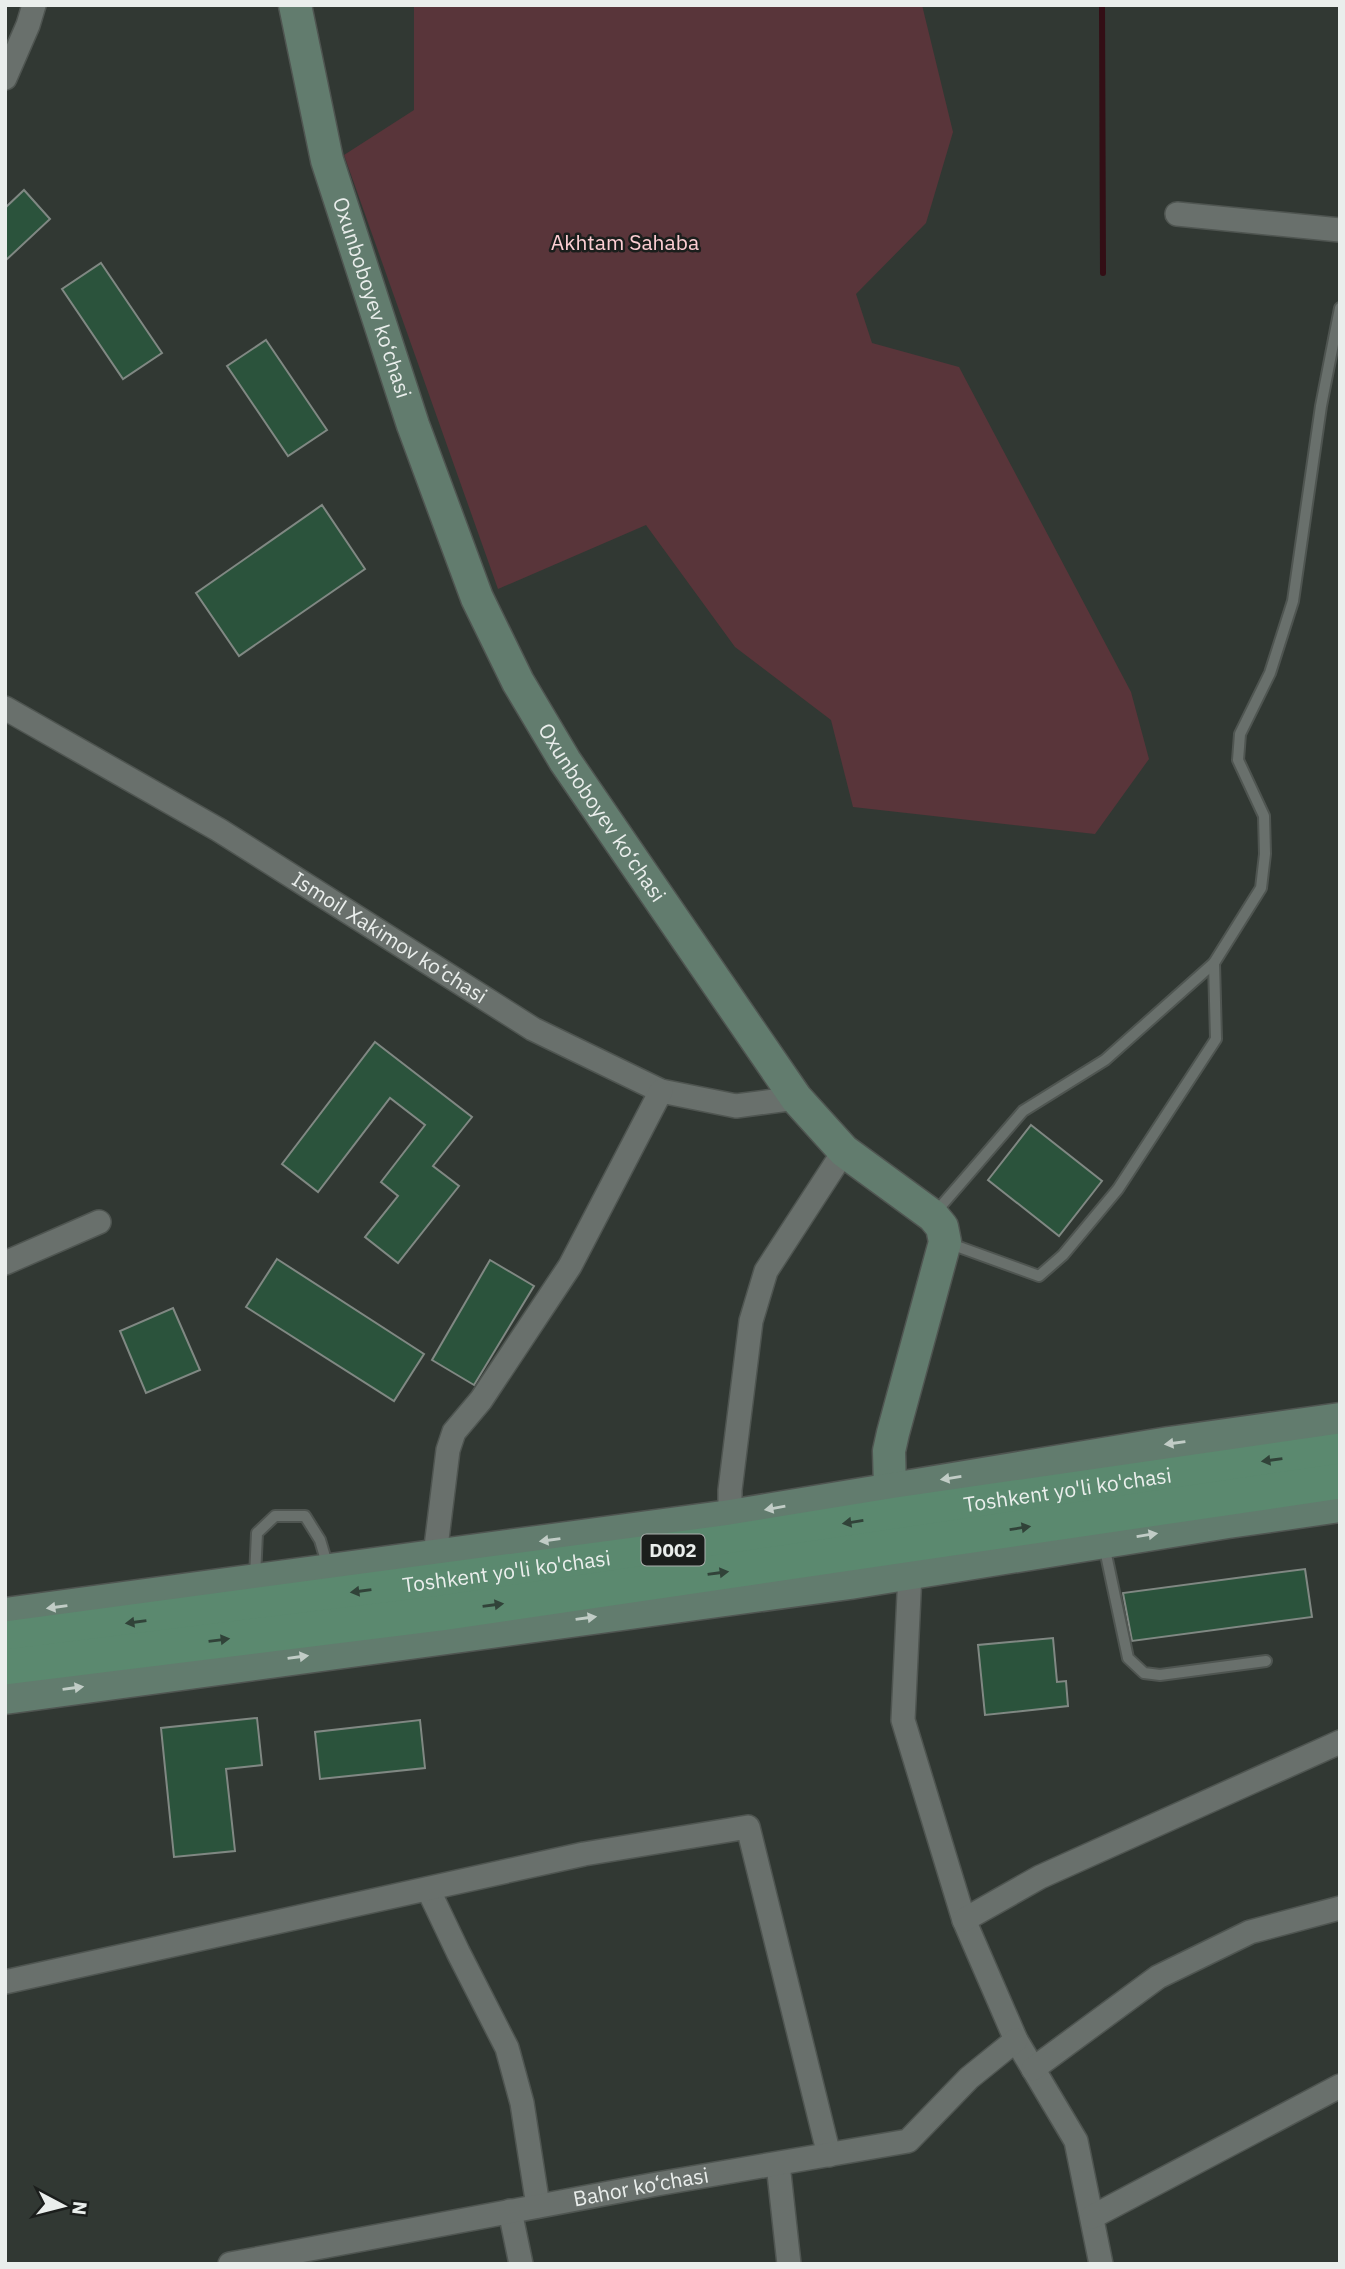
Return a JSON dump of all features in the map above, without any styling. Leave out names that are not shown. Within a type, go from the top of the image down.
[{"type":"main road","name":"Toshkent yo'li ko'chasi","points":[[5,1667],[443,1625],[900,1530],[1340,1451]]},
{"type":"main road","name":"Toshkent yo'li ko'chasi","points":[[6,1617],[717,1544],[900,1530],[1197,1500],[1340,1481]]},
{"type":"street","points":[[5,78],[34,5]]},
{"type":"street","name":"Oxunboboyev ko‘chasi","points":[[295,5],[327,160],[413,425],[477,598],[518,682],[565,761],[796,1098],[844,1151],[939,1229]]},
{"type":"street","points":[[1177,214],[1340,230]]},
{"type":"street","name":"Ismoil Xakimov ko‘chasi","points":[[5,708],[219,830],[533,1029],[661,1091],[736,1106],[796,1098]]},
{"type":"street","points":[[435,1555],[448,1450],[454,1432],[481,1400],[570,1266],[661,1091]]},
{"type":"street","points":[[730,1516],[730,1490],[751,1321],[766,1271],[844,1151]]},
{"type":"street","points":[[5,1262],[99,1222]]},
{"type":"street","points":[[939,1229],[889,1451],[900,1530],[903,1720],[964,1920],[1016,2040],[1076,2141],[1101,2264]]},
{"type":"street","points":[[900,1530],[1340,1419]]},
{"type":"street","points":[[6,1617],[255,1580],[730,1516],[900,1530],[1104,1542],[1340,1506]]},
{"type":"street","points":[[5,1698],[443,1625]]},
{"type":"street","points":[[964,1920],[1040,1877],[1340,1742]]},
{"type":"street","points":[[5,1982],[584,1854],[748,1827],[829,2155]]},
{"type":"street","points":[[428,1889],[507,2048],[522,2103],[538,2206]]},
{"type":"street","points":[[1033,2069],[1158,1977],[1250,1932],[1340,1908]]},
{"type":"street","name":"Bahor ko‘chasi","points":[[230,2264],[314,2256],[510,2211],[908,2141],[969,2078],[1016,2040]]},
{"type":"street","points":[[1092,2217],[1340,2086]]},
{"type":"street","points":[[778,2164],[789,2264]]},
{"type":"street","points":[[510,2211],[521,2264]]},
{"type":"lane","points":[[1214,963],[1216,1038],[1118,1189],[1063,1255],[1039,1276],[939,1229],[1023,1111],[1105,1060],[1214,963],[1261,888],[1265,853],[1264,816],[1238,760],[1240,734],[1270,673],[1293,601],[1321,406],[1340,307]]},
{"type":"lane","points":[[255,1580],[257,1533],[275,1516],[305,1516],[320,1540],[329,1570]]},
{"type":"lane","points":[[1104,1542],[1128,1658],[1144,1673],[1160,1675],[1266,1661]]},
{"type":"green space","name":"Akhtam Sahaba","points":[[414,5],[922,5],[953,132],[926,223],[856,294],[872,343],[959,367],[1131,692],[1149,759],[1095,834],[853,807],[831,720],[735,647],[646,525],[498,589],[344,155],[414,110]]},
{"type":"building","points":[[24,190],[50,219],[5,261],[5,208]]},
{"type":"building","points":[[101,263],[162,353],[123,379],[62,289]]},
{"type":"building","points":[[266,340],[327,430],[288,456],[227,366]]},
{"type":"building","points":[[322,505],[365,569],[239,656],[196,593]]},
{"type":"building","points":[[375,1042],[472,1117],[433,1166],[459,1186],[398,1263],[365,1237],[398,1196],[381,1182],[425,1125],[390,1098],[318,1192],[282,1164]]},
{"type":"building","points":[[1031,1125],[1102,1181],[1059,1236],[988,1180]]},
{"type":"building","points":[[277,1259],[424,1354],[394,1401],[246,1307]]},
{"type":"building","points":[[490,1260],[534,1286],[474,1385],[432,1360]]},
{"type":"building","points":[[173,1308],[200,1370],[146,1393],[120,1331]]},
{"type":"building","points":[[1305,1569],[1312,1617],[1132,1641],[1123,1593]]},
{"type":"building","points":[[1053,1638],[1057,1682],[1066,1681],[1068,1706],[985,1715],[978,1645]]},
{"type":"building","points":[[257,1718],[262,1765],[226,1769],[235,1851],[174,1857],[161,1728]]},
{"type":"building","points":[[420,1720],[425,1768],[320,1779],[315,1732]]},
{"type":"waterway","points":[[1102,5],[1103,273]]}]
